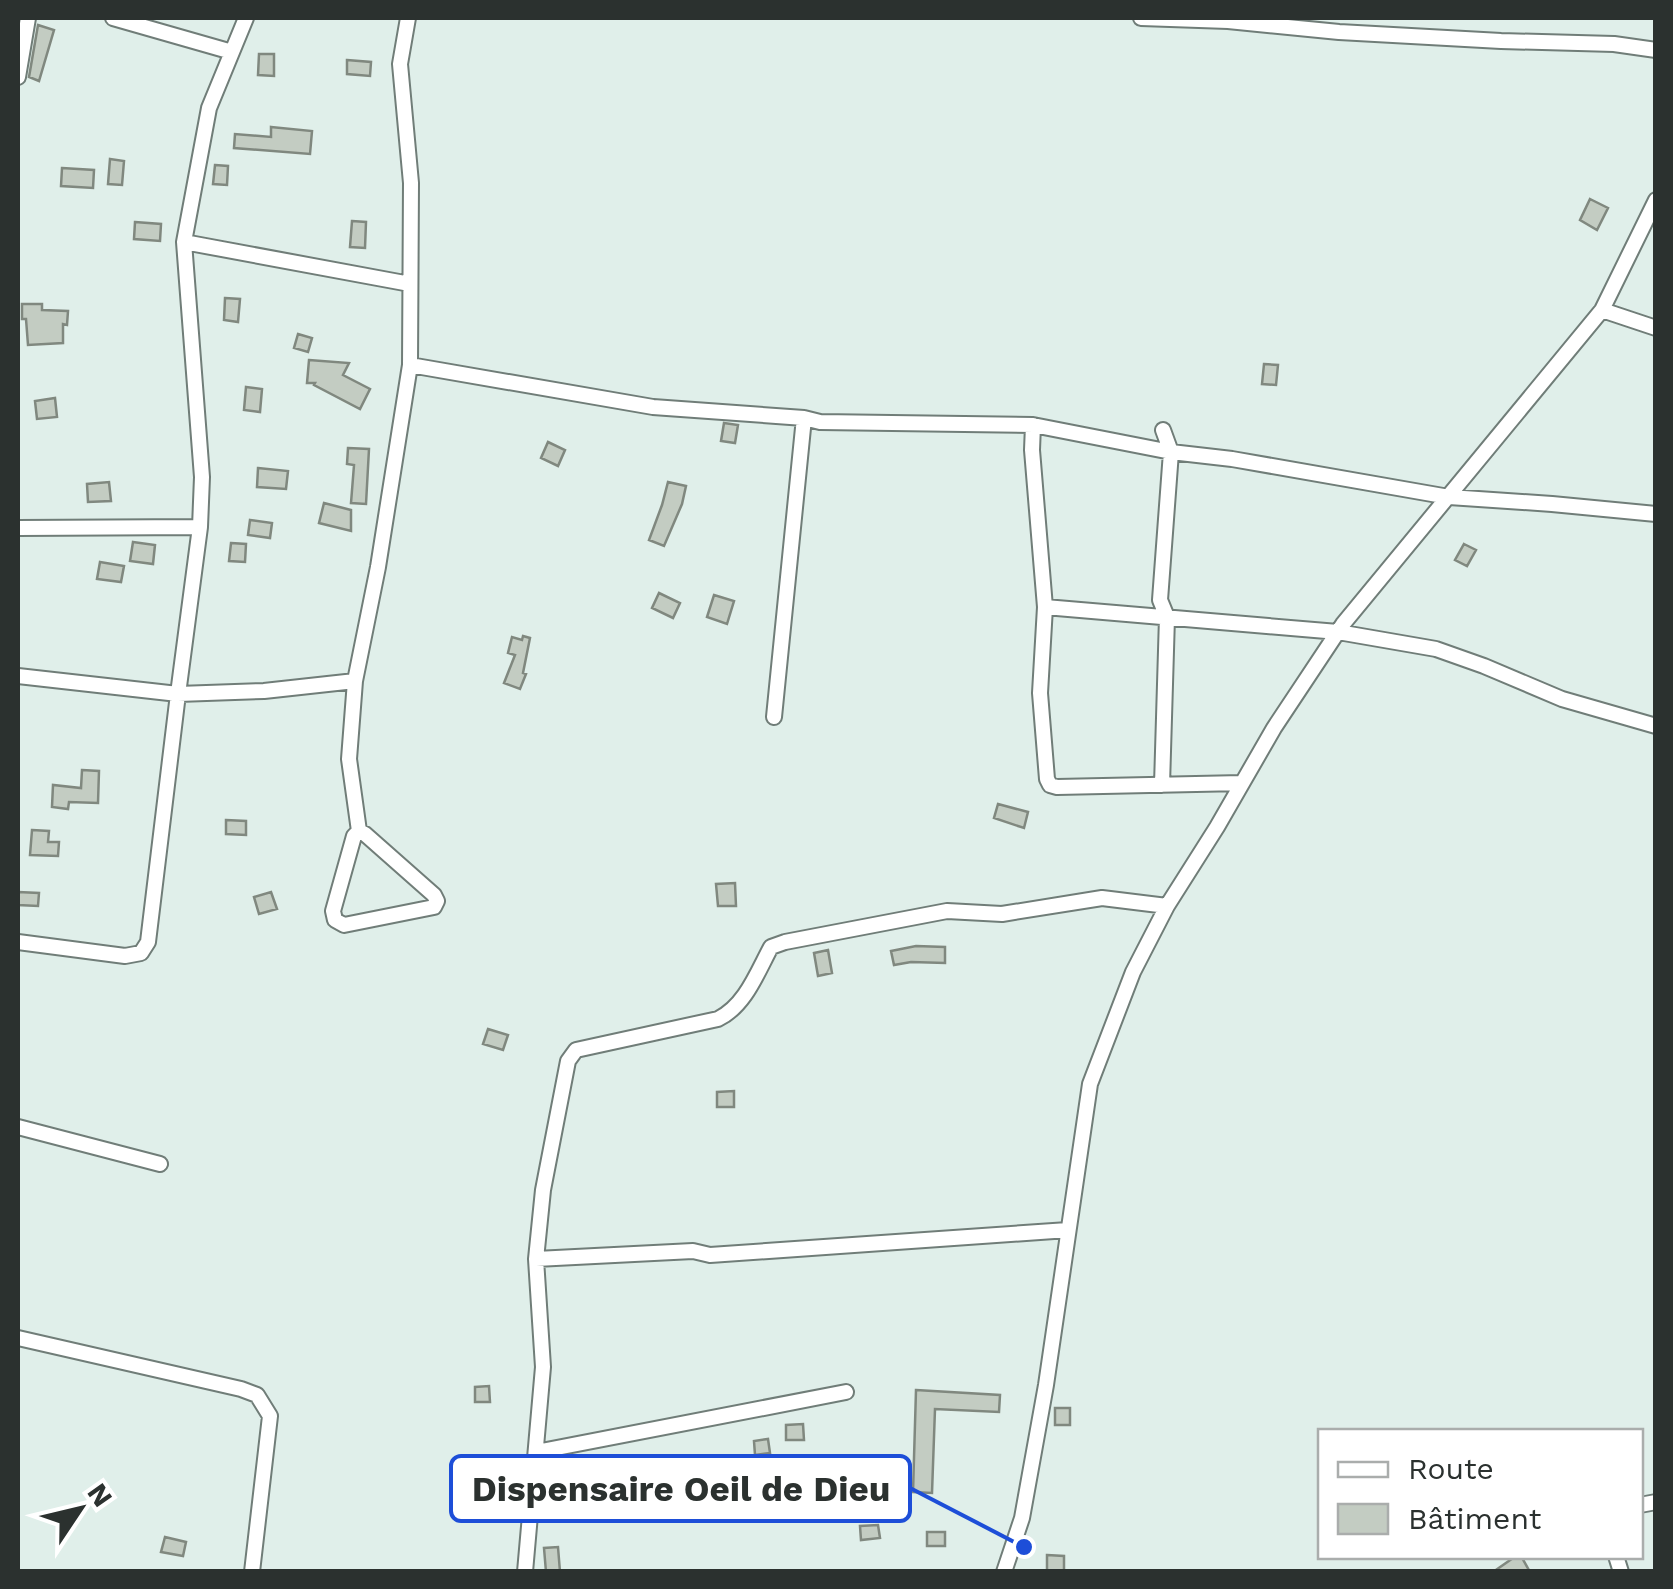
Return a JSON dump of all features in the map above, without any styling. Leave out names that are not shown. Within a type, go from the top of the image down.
[{"type":"street","points":[[18,77],[28,18]]},
{"type":"street","points":[[114,18],[232,52]]},
{"type":"street","points":[[18,942],[125,956],[141,953],[148,942],[200,527],[202,477],[184,242],[209,108],[246,18]]},
{"type":"street","points":[[358,832],[349,759],[355,681],[378,567],[410,365],[411,183],[400,64],[408,18]]},
{"type":"street","points":[[1141,18],[1232,19],[1339,32],[1614,44],[1656,50]]},
{"type":"street","points":[[1004,1572],[1022,1518],[1046,1384],[1090,1084],[1133,972],[1167,906],[1274,728],[1338,632],[1602,310],[1656,200]]},
{"type":"street","points":[[184,242],[410,284]]},
{"type":"street","points":[[1602,310],[1656,328]]},
{"type":"street","points":[[410,365],[653,407],[820,422],[1033,426],[1449,497],[1656,514]]},
{"type":"street","points":[[774,717],[804,418]]},
{"type":"street","points":[[1033,426],[1044,607],[1040,693],[1050,785],[1242,783]]},
{"type":"street","points":[[1162,430],[1171,452],[1160,600],[1167,617],[1162,785]]},
{"type":"street","points":[[18,528],[200,527]]},
{"type":"street","points":[[1044,607],[1338,632],[1436,649],[1562,699],[1656,726]]},
{"type":"street","points":[[18,676],[178,694],[264,692],[355,681]]},
{"type":"street","points":[[358,832],[434,895],[434,907],[344,925],[335,920],[333,911],[358,832]]},
{"type":"street","points":[[525,1572],[543,1367],[536,1259],[550,1153],[568,1061],[576,1050],[728,1014],[739,1004],[770,947],[785,942],[947,911],[1002,914],[1102,898],[1167,906]]},
{"type":"street","points":[[18,1126],[160,1164]]},
{"type":"street","points":[[536,1259],[694,1251],[710,1255],[1068,1230]]},
{"type":"street","points":[[18,1338],[241,1389],[257,1396],[270,1416],[252,1572]]},
{"type":"street","points":[[536,1452],[846,1392]]},
{"type":"building","points":[[38,25],[54,30],[39,81],[29,77]]},
{"type":"building","points":[[259,54],[274,54],[274,76],[258,75]]},
{"type":"building","points":[[347,60],[371,62],[370,76],[347,74]]},
{"type":"building","points":[[271,127],[312,131],[310,154],[234,148],[235,134],[271,137]]},
{"type":"building","points":[[110,159],[124,161],[122,185],[108,184]]},
{"type":"building","points":[[215,165],[228,166],[227,185],[213,184]]},
{"type":"building","points":[[62,168],[94,170],[93,188],[61,186]]},
{"type":"building","points":[[1590,199],[1608,208],[1597,230],[1580,220]]},
{"type":"building","points":[[352,221],[366,222],[365,248],[350,247]]},
{"type":"building","points":[[135,222],[161,224],[160,241],[134,239]]},
{"type":"building","points":[[225,298],[240,299],[238,322],[224,320]]},
{"type":"building","points":[[22,304],[42,304],[42,310],[68,311],[63,343],[28,345]]},
{"type":"building","points":[[298,334],[312,338],[308,352],[294,348]]},
{"type":"building","points":[[309,360],[349,363],[343,375],[370,389],[360,409],[315,383],[307,383]]},
{"type":"building","points":[[1264,364],[1278,365],[1276,385],[1262,384]]},
{"type":"building","points":[[246,387],[262,389],[260,412],[244,410]]},
{"type":"building","points":[[55,398],[57,417],[37,419],[35,401]]},
{"type":"building","points":[[724,423],[738,425],[735,443],[721,441]]},
{"type":"building","points":[[548,442],[565,450],[558,466],[541,458]]},
{"type":"building","points":[[348,448],[369,449],[366,504],[351,503],[354,465],[347,464]]},
{"type":"building","points":[[258,468],[288,471],[286,489],[257,487]]},
{"type":"building","points":[[109,482],[111,501],[88,502],[87,484]]},
{"type":"building","points":[[668,482],[686,486],[664,546],[649,540]]},
{"type":"building","points":[[324,503],[351,510],[351,531],[319,523]]},
{"type":"building","points":[[250,520],[272,523],[270,538],[248,535]]},
{"type":"building","points":[[133,542],[155,545],[153,564],[130,561]]},
{"type":"building","points":[[231,543],[246,544],[245,562],[229,561]]},
{"type":"building","points":[[1464,544],[1476,550],[1467,566],[1455,560]]},
{"type":"building","points":[[100,562],[124,566],[121,582],[97,579]]},
{"type":"building","points":[[659,593],[680,603],[673,618],[652,608]]},
{"type":"building","points":[[714,595],[734,601],[727,624],[707,617]]},
{"type":"building","points":[[523,636],[530,638],[523,673],[526,674],[520,689],[504,683],[515,655],[508,653],[512,637],[522,640]]},
{"type":"building","points":[[82,770],[99,771],[98,803],[69,802],[68,809],[52,807],[53,785],[81,788]]},
{"type":"building","points":[[998,804],[1028,812],[1024,828],[994,818]]},
{"type":"building","points":[[226,820],[246,821],[246,835],[226,834]]},
{"type":"building","points":[[32,830],[49,831],[48,842],[59,842],[58,856],[30,855]]},
{"type":"building","points":[[735,883],[736,906],[718,906],[716,884]]},
{"type":"building","points":[[18,892],[39,893],[38,906],[18,905]]},
{"type":"building","points":[[271,892],[277,909],[259,914],[254,897]]},
{"type":"building","points":[[916,946],[945,947],[945,963],[894,965],[891,951]]},
{"type":"building","points":[[828,950],[832,973],[818,976],[814,953]]},
{"type":"building","points":[[488,1029],[508,1035],[503,1050],[483,1044]]},
{"type":"building","points":[[734,1091],[734,1107],[717,1107],[717,1092]]},
{"type":"building","points":[[489,1386],[490,1402],[475,1402],[475,1387]]},
{"type":"building","points":[[916,1390],[1000,1395],[999,1412],[935,1409],[932,1493],[913,1492]]},
{"type":"building","points":[[1055,1408],[1070,1408],[1070,1425],[1055,1425]]},
{"type":"building","points":[[803,1424],[804,1440],[786,1440],[786,1425]]},
{"type":"building","points":[[768,1439],[770,1453],[755,1455],[754,1441]]},
{"type":"building","points":[[878,1525],[880,1538],[861,1540],[860,1526]]},
{"type":"building","points":[[927,1532],[945,1532],[945,1546],[927,1546]]},
{"type":"building","points":[[165,1537],[186,1542],[183,1556],[161,1552]]},
{"type":"building","points":[[558,1547],[560,1572],[546,1572],[544,1548]]},
{"type":"building","points":[[1047,1555],[1064,1556],[1064,1572],[1047,1572]]},
{"type":"building","points":[[1512,1559],[1523,1559],[1530,1572],[1493,1572]]},
{"type":"place","name":"Dispensaire Oeil de Dieu","points":[[1024,1547]]}]
